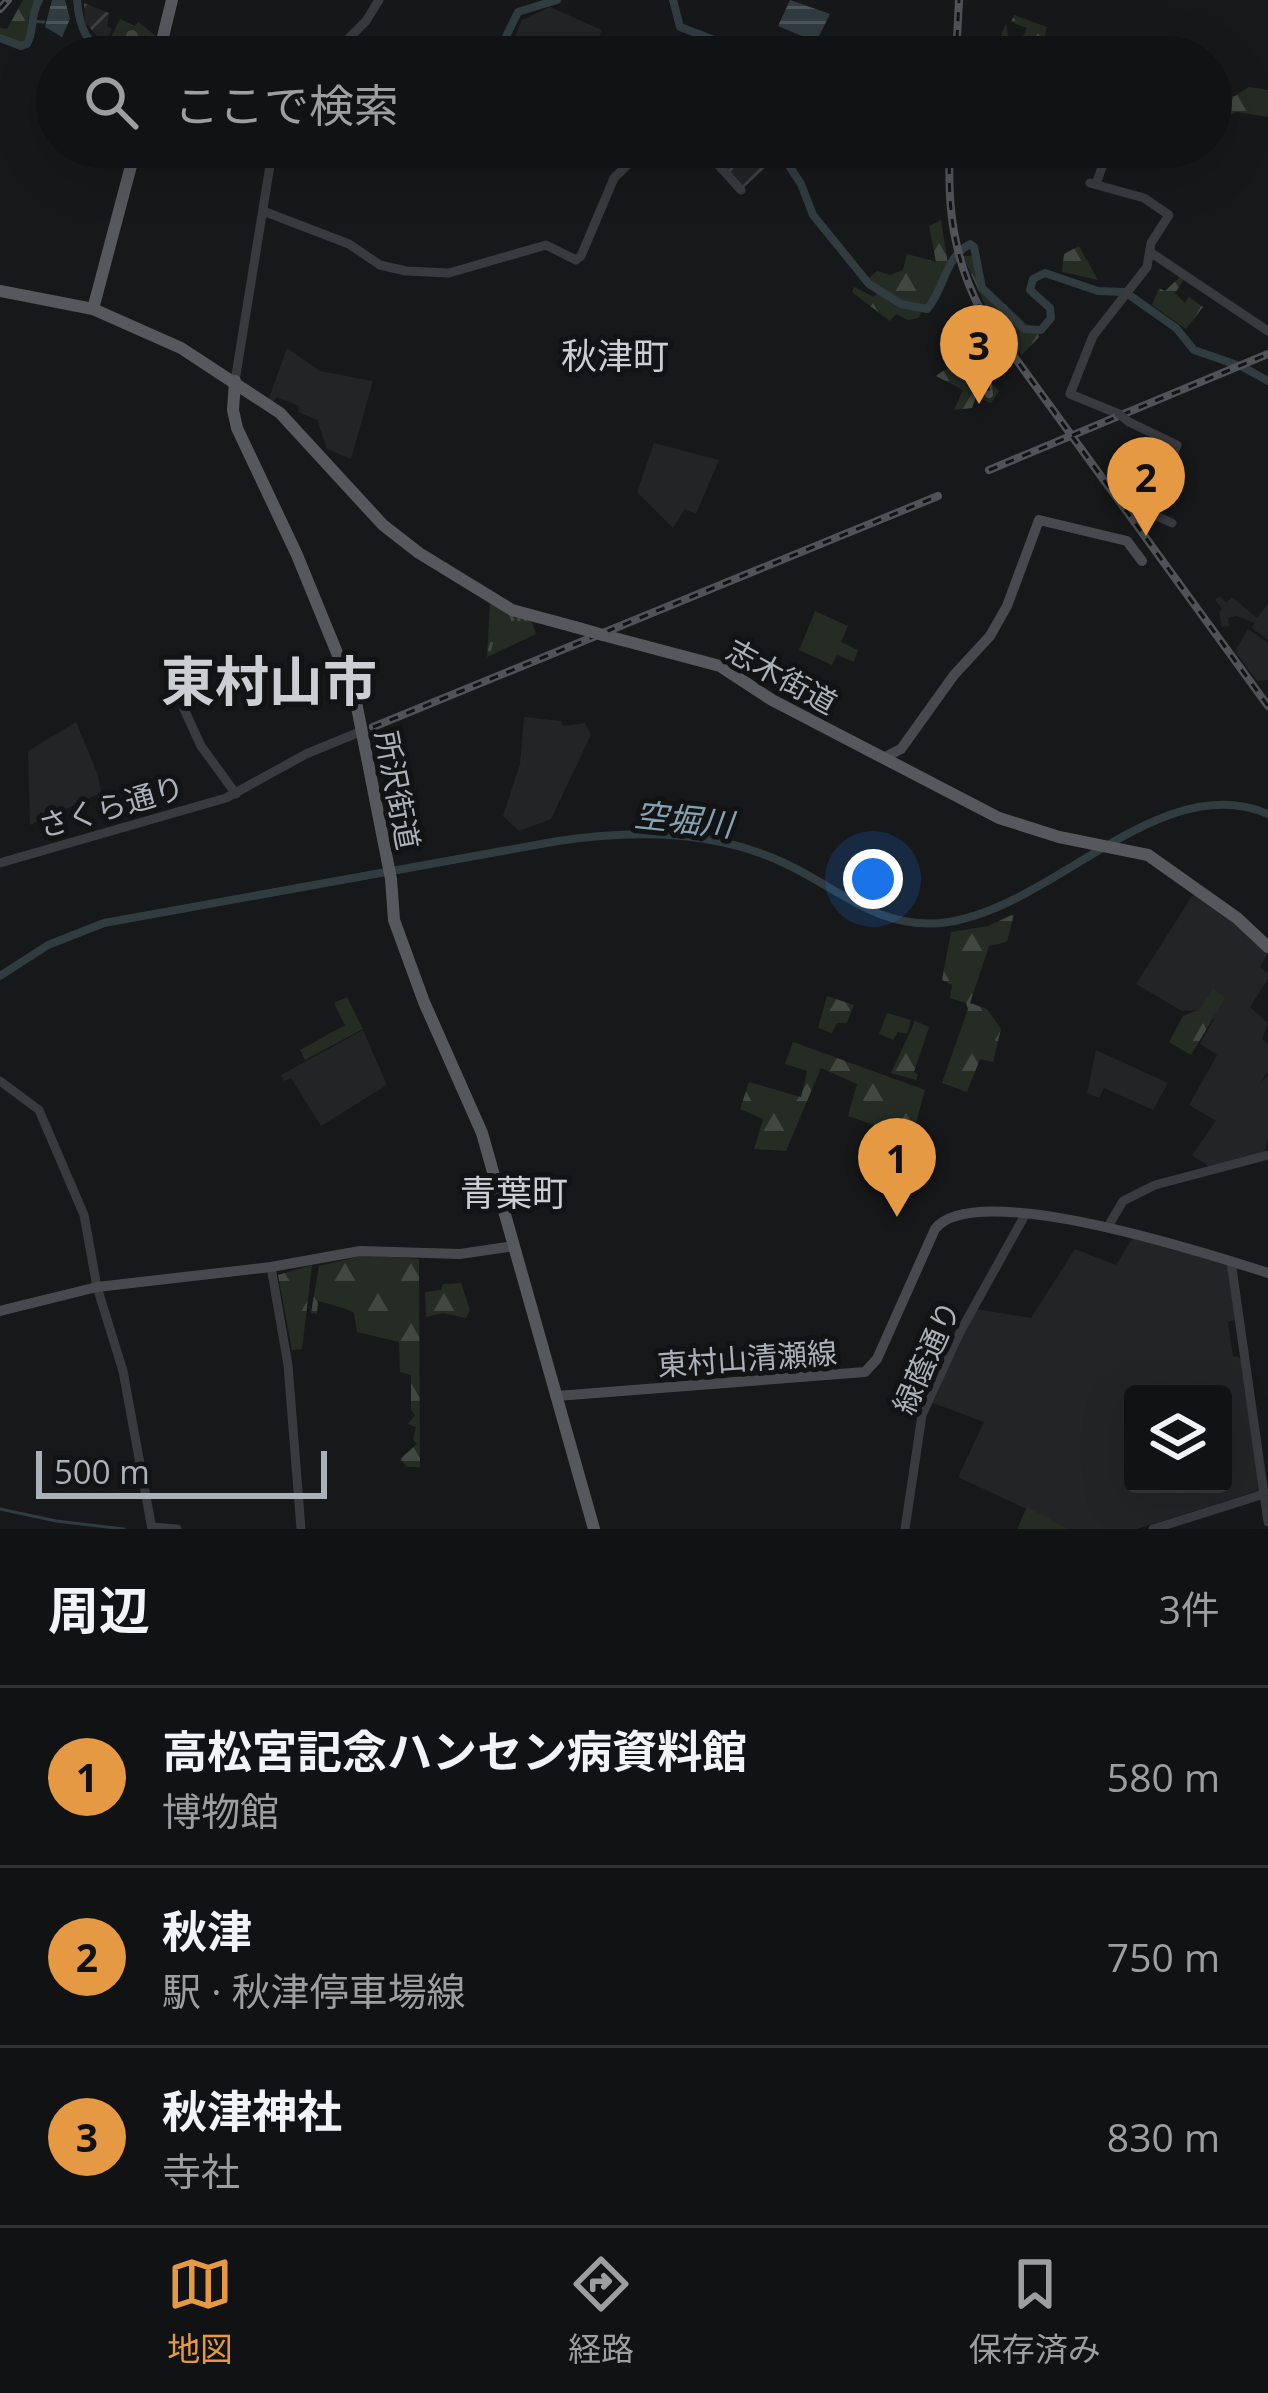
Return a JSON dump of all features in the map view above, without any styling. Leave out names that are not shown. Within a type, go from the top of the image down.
[{"type":"main road","points":[[163,36],[172,0]]},
{"type":"main road","points":[[92,309],[130,168]]},
{"type":"main road","points":[[0,291],[92,309],[166,340],[235,381]]},
{"type":"main road","name":"志木街道","points":[[235,381],[280,413],[403,542],[512,610],[720,666],[772,700],[999,818],[1059,837],[1126,848],[1167,866],[1268,947]]},
{"type":"main road","name":"所沢街道","points":[[235,381],[232,410],[237,428],[298,554],[355,697],[390,871],[396,925],[482,1133],[594,1529]]},
{"type":"main road","points":[[883,758],[901,748],[954,676],[990,637],[1007,606],[1039,520],[1127,542],[1142,561]]},
{"type":"main road","name":"東村山清瀬線","points":[[557,1396],[865,1372],[877,1359],[939,1223],[959,1214],[1025,1215],[1109,1225],[1268,1273]]},
{"type":"main road","points":[[0,1312],[97,1287],[271,1267],[360,1251],[460,1253],[514,1246]]},
{"type":"street","points":[[352,36],[379,0]]},
{"type":"street","points":[[235,381],[269,168]]},
{"type":"street","points":[[262,211],[349,244],[380,265],[406,271],[449,273],[546,245],[576,260],[614,178],[624,168]]},
{"type":"street","points":[[721,168],[741,190]]},
{"type":"street","points":[[1101,168],[1093,183],[1146,199],[1168,213],[1147,267],[1093,336],[1070,394],[1177,445],[1151,509],[1172,523]]},
{"type":"street","points":[[1150,252],[1268,331]]},
{"type":"street","points":[[184,709],[201,746],[236,794]]},
{"type":"street","name":"さくら通り","points":[[0,863],[236,794],[306,754],[362,731]]},
{"type":"street","points":[[0,1082],[38,1110],[84,1215],[97,1287],[123,1371],[152,1528],[177,1529]]},
{"type":"street","points":[[1109,1225],[1121,1202],[1155,1185],[1268,1155]]},
{"type":"street","name":"緑蔭通り","points":[[905,1529],[922,1415],[967,1319],[1025,1215]]},
{"type":"street","points":[[1231,1262],[1268,1522]]},
{"type":"street","points":[[271,1267],[288,1365],[302,1529]]},
{"type":"street","points":[[1153,1529],[1264,1494]]},
{"type":"shaded area","points":[[52,0],[65,0],[70,19],[62,36],[45,27]]},
{"type":"shaded area","points":[[790,0],[830,14],[819,36],[802,36],[778,26]]},
{"type":"shaded area","points":[[84,3],[109,13],[107,26],[112,29],[109,36],[97,36],[85,22]]},
{"type":"shaded area","points":[[550,7],[602,30],[599,36],[515,36],[522,20]]},
{"type":"shaded area","points":[[721,168],[765,168],[741,190]]},
{"type":"shaded area","points":[[287,348],[320,371],[373,381],[351,459],[327,449],[317,420],[298,412],[299,406],[269,398]]},
{"type":"shaded area","points":[[654,443],[719,460],[696,514],[685,509],[673,528],[637,492]]},
{"type":"shaded area","points":[[1220,596],[1226,603],[1232,597],[1257,618],[1268,604],[1268,640],[1252,628],[1254,623],[1237,616],[1228,618],[1229,626],[1222,627],[1222,609],[1215,600]]},
{"type":"shaded area","points":[[1248,629],[1268,643],[1268,680],[1257,681],[1235,651]]},
{"type":"shaded area","points":[[524,717],[561,721],[563,726],[585,723],[591,735],[551,819],[519,831],[503,816],[520,764]]},
{"type":"shaded area","points":[[76,722],[101,793],[30,825],[28,751]]},
{"type":"shaded area","points":[[1196,890],[1268,953],[1260,967],[1268,979],[1250,1007],[1268,1023],[1262,1039],[1268,1044],[1268,1072],[1260,1082],[1268,1076],[1268,1139],[1264,1153],[1211,1168],[1192,1155],[1216,1121],[1189,1105],[1217,1055],[1200,1044],[1214,1019],[1198,1010],[1182,1011],[1136,984]]},
{"type":"shaded area","points":[[363,1030],[387,1085],[321,1126],[291,1078],[284,1081],[281,1075]]},
{"type":"shaded area","points":[[1096,1050],[1168,1083],[1153,1110],[1104,1088],[1099,1098],[1087,1093]]},
{"type":"shaded area","points":[[1134,1236],[1228,1266],[1235,1320],[1228,1322],[1233,1356],[1241,1358],[1260,1490],[1137,1529],[1069,1529],[958,1477],[984,1422],[930,1402],[976,1309],[1031,1318],[1075,1249],[1116,1265]]},
{"type":"green space","points":[[23,0],[36,0],[28,18],[28,40],[23,44],[0,36],[0,28],[7,29]]},
{"type":"green space","points":[[1014,15],[1047,27],[1045,36],[1023,36],[1027,28],[1011,22]]},
{"type":"green space","points":[[120,19],[135,26],[138,22],[156,36],[112,36]]},
{"type":"green space","points":[[1249,87],[1268,90],[1268,117],[1232,114],[1235,96]]},
{"type":"green space","points":[[941,220],[948,264],[927,308],[904,303],[871,282],[869,278],[877,271],[890,275],[903,270],[907,254],[936,262],[929,226]]},
{"type":"green space","points":[[1079,246],[1098,280],[1062,272],[1064,254]]},
{"type":"green space","points":[[963,256],[975,256],[978,281],[991,301],[1004,313],[983,287],[983,273],[985,285],[1030,327],[1010,319],[1021,329],[1038,334],[1022,355],[985,305]]},
{"type":"green space","points":[[1181,276],[1185,278],[1175,293],[1185,303],[1189,297],[1203,307],[1186,329],[1152,305],[1159,288],[1165,291]]},
{"type":"green space","points":[[870,285],[898,305],[921,312],[919,318],[908,320],[896,314],[890,321],[852,292],[854,287],[874,297],[877,293]]},
{"type":"green space","points":[[973,350],[982,373],[999,391],[991,403],[976,397],[972,408],[954,410],[963,390],[936,376]]},
{"type":"green space","points":[[490,600],[531,620],[536,634],[487,657]]},
{"type":"green space","points":[[815,611],[848,626],[841,642],[858,650],[854,662],[837,655],[832,665],[799,650]]},
{"type":"green space","points":[[1014,914],[1007,942],[989,946],[970,1003],[987,1009],[1001,1029],[993,1062],[980,1059],[967,1092],[942,1083],[968,1009],[966,1003],[950,998],[952,985],[942,980],[951,932],[988,926]]},
{"type":"green space","points":[[1213,989],[1225,998],[1191,1055],[1169,1042],[1183,1016],[1200,1009]]},
{"type":"green space","points":[[827,996],[854,1005],[847,1023],[837,1023],[832,1033],[818,1028]]},
{"type":"green space","points":[[347,997],[363,1029],[305,1060],[300,1050],[345,1025],[334,1003]]},
{"type":"green space","points":[[887,1013],[911,1020],[907,1034],[898,1032],[893,1040],[879,1034]]},
{"type":"green space","points":[[915,1021],[929,1027],[914,1072],[916,1080],[891,1073]]},
{"type":"green space","points":[[793,1042],[925,1090],[900,1181],[880,1177],[892,1131],[848,1116],[857,1084],[821,1068],[786,1151],[754,1149],[763,1119],[740,1109],[749,1082],[801,1097],[807,1071],[785,1064]]},
{"type":"green space","points":[[365,1255],[419,1259],[420,1467],[407,1467],[400,1459],[417,1444],[413,1440],[416,1427],[408,1424],[415,1415],[411,1375],[400,1372],[399,1342],[357,1332],[354,1313],[342,1308],[318,1301],[317,1314],[311,1313],[319,1266]]},
{"type":"green space","points":[[312,1265],[302,1349],[292,1350],[278,1275]]},
{"type":"green space","points":[[461,1283],[470,1310],[466,1318],[443,1313],[426,1317],[425,1292]]},
{"type":"green space","points":[[1027,1507],[1069,1529],[1017,1529]]},
{"type":"waterway","points":[[0,38],[27,44],[39,0]]},
{"type":"waterway","points":[[77,0],[87,36]]},
{"type":"waterway","points":[[506,36],[518,12],[557,0]]},
{"type":"waterway","points":[[673,0],[680,27],[704,36]]},
{"type":"waterway","points":[[30,21],[44,22]]},
{"type":"waterway","points":[[791,168],[813,215],[869,284],[901,304],[927,309],[955,257],[970,244],[982,288],[1024,329],[1041,330],[1051,318],[1050,308],[1030,290],[1033,279],[1045,273],[1098,291],[1125,292],[1176,328],[1194,350],[1268,381]]},
{"type":"waterway","name":"空堀川","points":[[0,976],[48,945],[104,923],[558,841],[614,835],[700,838],[756,851],[876,913],[941,923],[982,913],[1023,895],[1146,825],[1186,810],[1227,805],[1268,814]]},
{"type":"waterway","points":[[0,1509],[124,1529]]},
{"type":"railway","points":[[0,9],[8,0]]},
{"type":"railway","points":[[957,36],[959,0]]},
{"type":"railway","points":[[950,168],[954,231],[981,311],[1268,706]]},
{"type":"railway","points":[[970,312],[989,394]]},
{"type":"railway","points":[[989,470],[1268,354]]},
{"type":"railway","points":[[373,727],[938,496]]},
{"type":"place","name":"秋津神社","points":[[979,404]]},
{"type":"place","name":"秋津","points":[[1146,536]]},
{"type":"place","name":"高松宮記念ハンセン病資料館","points":[[897,1217]]},
{"type":"district","name":"秋津町","points":[[615,355]]},
{"type":"district","name":"東村山市","points":[[269,680]]},
{"type":"district","name":"青葉町","points":[[514,1192]]}]
